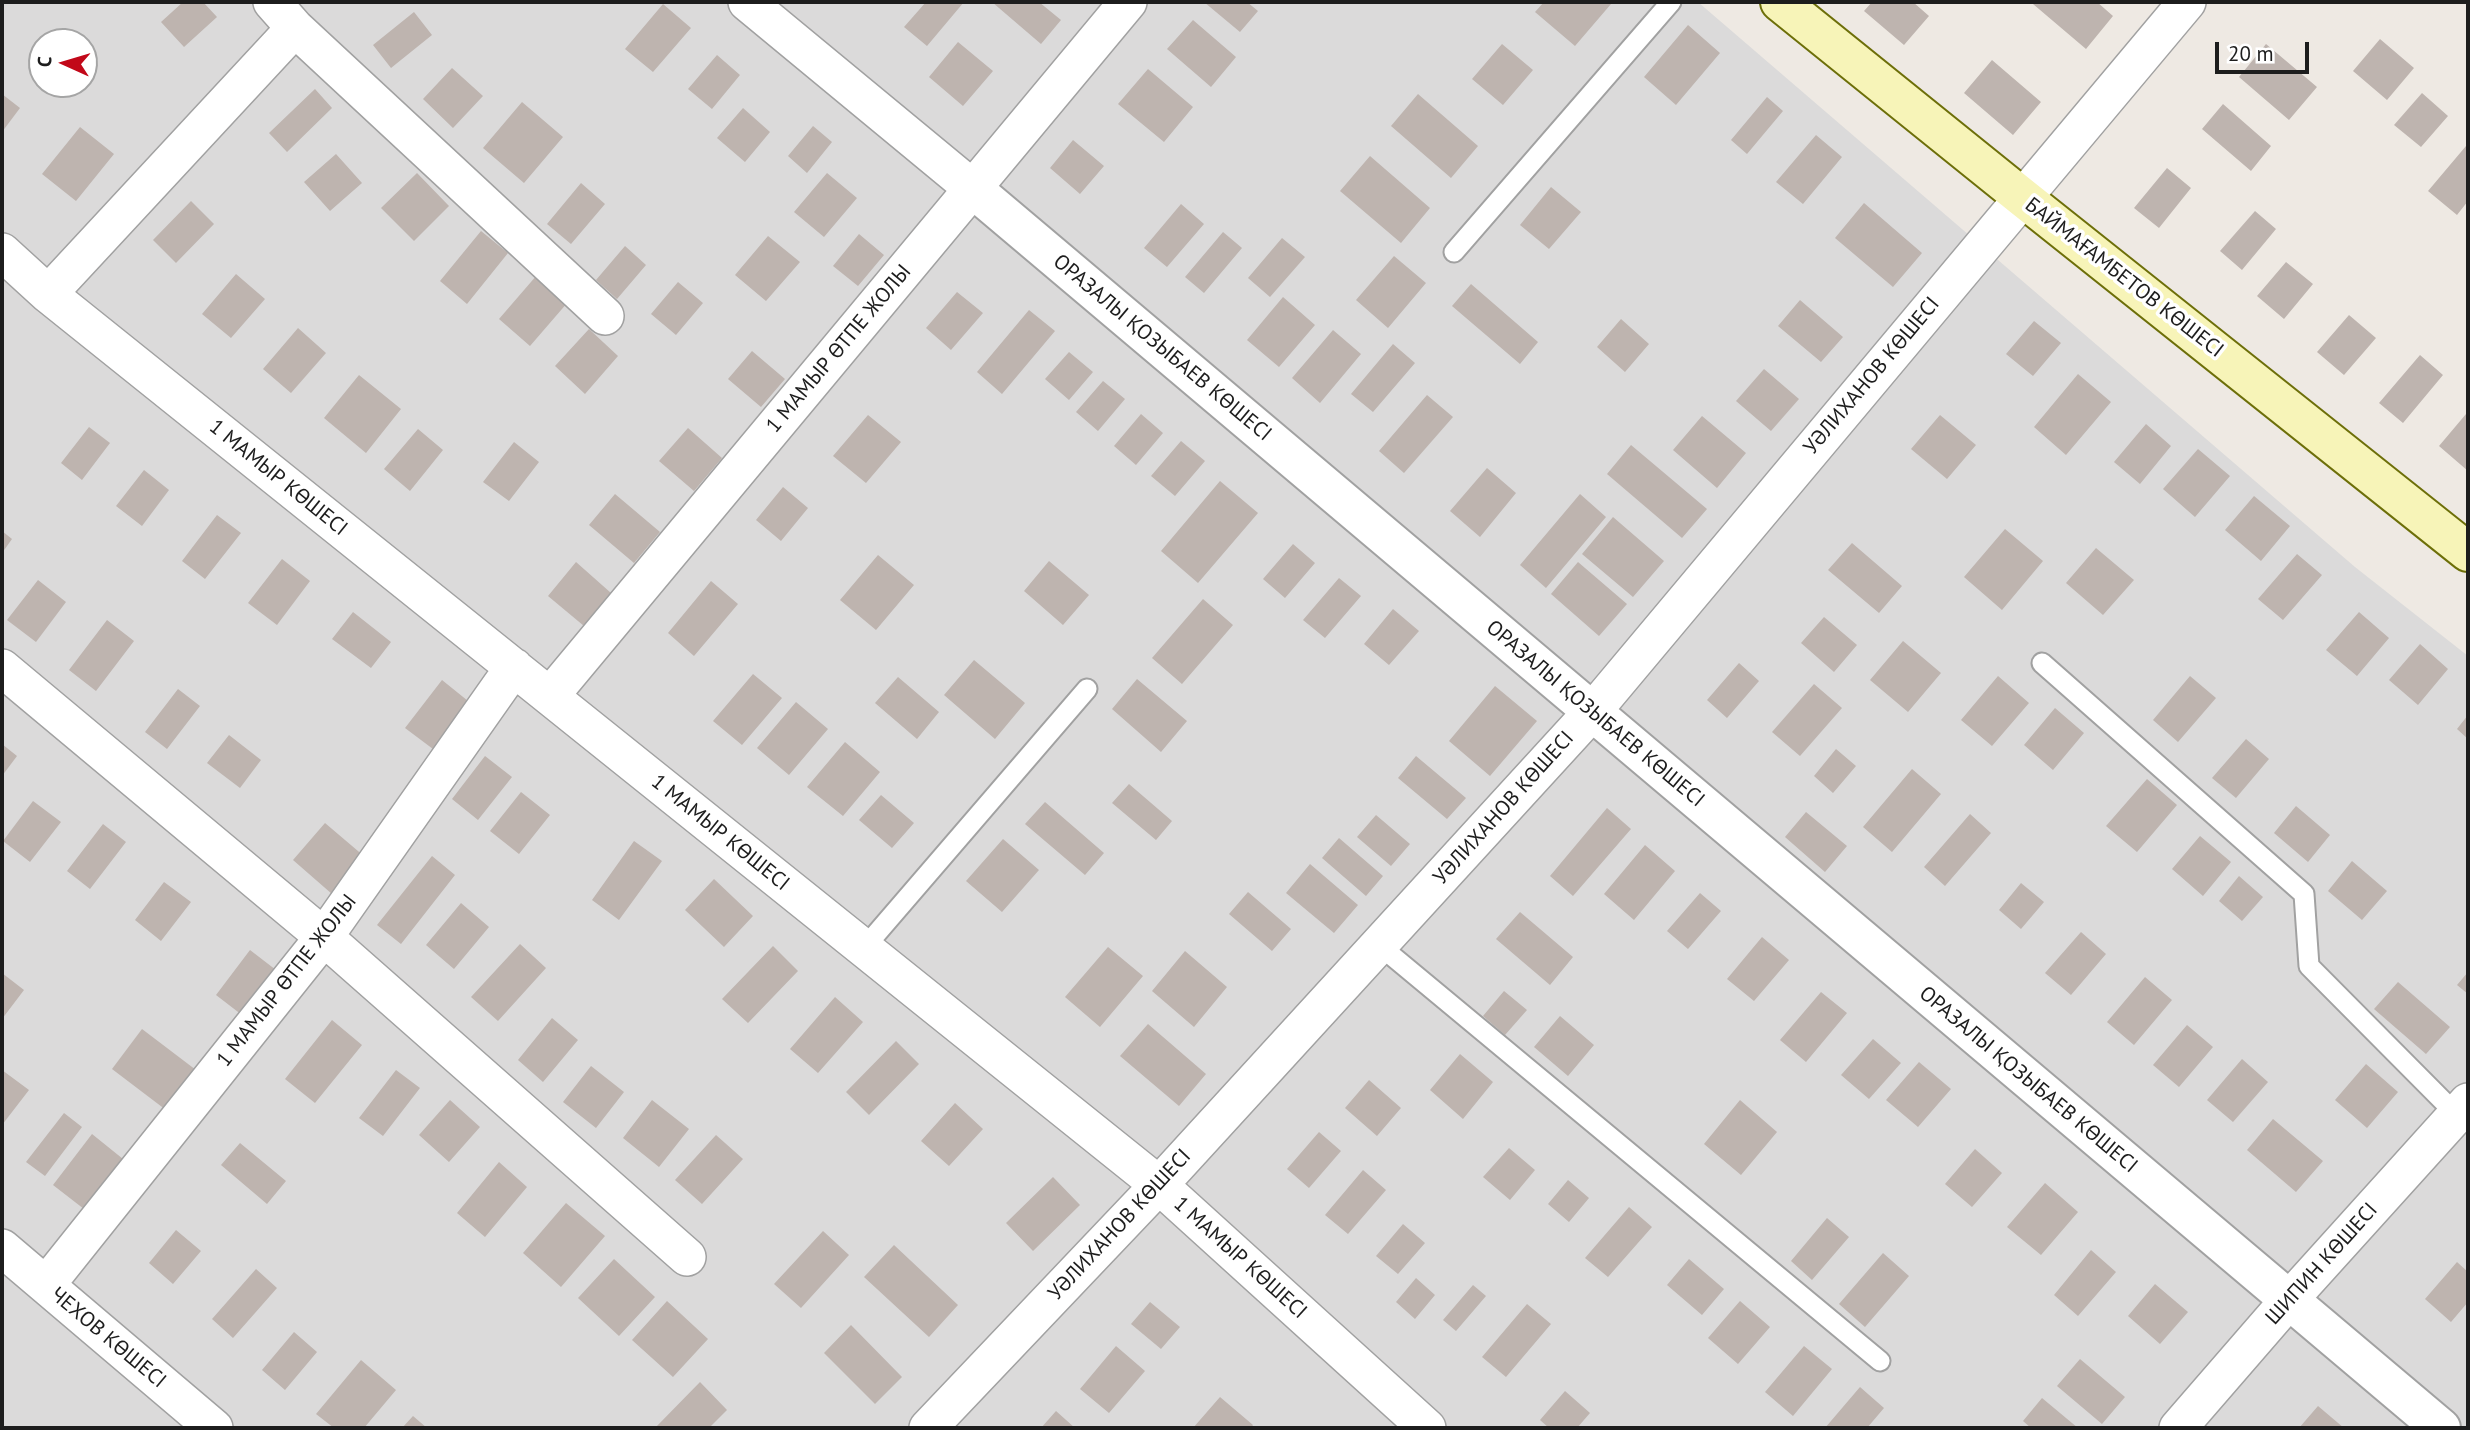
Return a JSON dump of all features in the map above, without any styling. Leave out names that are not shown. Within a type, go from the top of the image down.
[{"type":"main road","name":"БАЙМАҒАМБЕТОВ КӨШЕСІ","points":[[1780,2],[2468,552]]},
{"type":"street","name":"ОРАЗАЛЫ ҚОЗЫБАЕВ КӨШЕСІ","points":[[747,2],[972,188],[2441,1428]]},
{"type":"street","name":"1 МАМЫР ӨТПЕ ЖОЛЫ","points":[[550,696],[1128,2]]},
{"type":"street","name":"УӘЛИХАНОВ КӨШЕСІ","points":[[928,1428],[1159,1185],[1592,712],[2187,2]]},
{"type":"street","points":[[48,294],[284,15],[605,316]]},
{"type":"street","name":"1 МАМЫР КӨШЕСІ","points":[[2,251],[48,294],[1159,1185],[1427,1428]]},
{"type":"street","name":"1 МАМЫР ӨТПЕ ЖОЛЫ","points":[[46,1285],[324,937],[514,667]]},
{"type":"street","points":[[2,668],[324,937],[687,1257]]},
{"type":"street","name":"ШИПИН КӨШЕСІ","points":[[2178,1428],[2289,1300],[2463,1108]]},
{"type":"street","name":"ЧЕХОВ КӨШЕСІ","points":[[2,1248],[214,1428]]},
{"type":"lane","points":[[1454,252],[1671,2]]},
{"type":"lane","points":[[2042,663],[2304,894],[2309,966],[2463,1108]]},
{"type":"lane","points":[[864,948],[1087,689]]},
{"type":"lane","points":[[1379,945],[1880,1361]]},
{"type":"shaded area","points":[[2,2],[1698,2],[2355,567],[2468,656],[2468,1428],[2,1428]]},
{"type":"building","points":[[183,2],[203,2],[217,17],[184,47],[161,22]]},
{"type":"building","points":[[926,2],[964,2],[927,46],[904,27]]},
{"type":"building","points":[[992,2],[1039,2],[1061,20],[1041,44]]},
{"type":"building","points":[[1204,2],[1247,2],[1258,11],[1240,32]]},
{"type":"building","points":[[1544,2],[1611,4],[1575,46],[1535,12]]},
{"type":"building","points":[[1872,2],[1913,2],[1929,16],[1904,45],[1864,11]]},
{"type":"building","points":[[2097,2],[2113,16],[2086,49],[2033,4]]},
{"type":"building","points":[[663,4],[691,28],[653,72],[625,49]]},
{"type":"building","points":[[414,12],[432,35],[391,68],[373,45]]},
{"type":"building","points":[[1193,20],[1236,57],[1211,87],[1167,49]]},
{"type":"building","points":[[1688,25],[1720,53],[1676,105],[1644,77]]},
{"type":"building","points":[[2380,39],[2414,68],[2387,100],[2353,71]]},
{"type":"building","points":[[958,42],[993,71],[963,106],[929,77]]},
{"type":"building","points":[[1502,44],[1533,70],[1503,105],[1472,79]]},
{"type":"building","points":[[2266,44],[2317,87],[2289,120],[2239,77]]},
{"type":"building","points":[[717,55],[740,75],[712,109],[688,89]]},
{"type":"building","points":[[1992,60],[2041,102],[2013,135],[1964,93]]},
{"type":"building","points":[[452,68],[483,96],[453,128],[423,99]]},
{"type":"building","points":[[1148,69],[1193,107],[1164,142],[1118,104]]},
{"type":"building","points":[[315,89],[332,108],[287,152],[269,133]]},
{"type":"building","points":[[2422,93],[2448,116],[2421,147],[2394,125]]},
{"type":"building","points":[[2,94],[20,108],[2,132]]},
{"type":"building","points":[[1418,94],[1478,146],[1451,178],[1391,126]]},
{"type":"building","points":[[1767,97],[1783,111],[1747,154],[1731,140]]},
{"type":"building","points":[[522,102],[563,137],[524,183],[483,148]]},
{"type":"building","points":[[2223,104],[2271,146],[2251,171],[2202,129]]},
{"type":"building","points":[[743,108],[770,132],[745,162],[717,138]]},
{"type":"building","points":[[813,126],[832,142],[807,173],[788,156]]},
{"type":"building","points":[[80,127],[114,154],[76,201],[42,174]]},
{"type":"building","points":[[1816,135],[1842,157],[1803,204],[1776,182]]},
{"type":"building","points":[[1073,140],[1104,166],[1080,194],[1050,168]]},
{"type":"building","points":[[2466,146],[2468,201],[2457,215],[2428,191]]},
{"type":"building","points":[[336,154],[362,183],[330,211],[304,182]]},
{"type":"building","points":[[1370,156],[1430,208],[1401,243],[1340,191]]},
{"type":"building","points":[[2167,168],[2191,188],[2159,228],[2134,208]]},
{"type":"building","points":[[417,173],[449,206],[414,241],[381,208]]},
{"type":"building","points":[[827,173],[857,198],[824,237],[794,212]]},
{"type":"building","points":[[581,183],[605,204],[571,244],[547,224]]},
{"type":"building","points":[[1551,187],[1581,212],[1549,249],[1520,225]]},
{"type":"building","points":[[191,201],[214,224],[176,263],[153,240]]},
{"type":"building","points":[[1864,203],[1922,253],[1893,287],[1835,238]]},
{"type":"building","points":[[1181,204],[1204,224],[1167,267],[1144,248]]},
{"type":"building","points":[[2255,211],[2276,229],[2242,270],[2220,251]]},
{"type":"building","points":[[481,231],[508,253],[467,304],[440,281]]},
{"type":"building","points":[[1223,232],[1242,248],[1204,293],[1185,277]]},
{"type":"building","points":[[859,234],[884,255],[858,286],[833,266]]},
{"type":"building","points":[[768,236],[800,262],[766,301],[735,275]]},
{"type":"building","points":[[1282,238],[1305,257],[1270,297],[1248,278]]},
{"type":"building","points":[[625,246],[646,265],[617,299],[596,280]]},
{"type":"building","points":[[1394,256],[1426,283],[1388,328],[1356,300]]},
{"type":"building","points":[[2286,262],[2313,284],[2284,319],[2257,296]]},
{"type":"building","points":[[236,274],[265,299],[231,338],[202,314]]},
{"type":"building","points":[[537,275],[568,302],[530,346],[499,319]]},
{"type":"building","points":[[678,282],[703,303],[676,335],[651,314]]},
{"type":"building","points":[[1471,284],[1538,342],[1520,364],[1452,306]]},
{"type":"building","points":[[957,292],[983,313],[951,350],[926,328]]},
{"type":"building","points":[[1283,297],[1315,325],[1279,367],[1247,340]]},
{"type":"building","points":[[1800,300],[1843,337],[1821,362],[1778,326]]},
{"type":"building","points":[[1029,310],[1055,331],[1002,394],[977,372]]},
{"type":"building","points":[[2349,315],[2376,338],[2344,375],[2317,352]]},
{"type":"building","points":[[1621,319],[1649,344],[1625,372],[1597,347]]},
{"type":"building","points":[[2034,321],[2061,343],[2033,376],[2006,354]]},
{"type":"building","points":[[298,328],[326,353],[291,393],[263,369]]},
{"type":"building","points":[[589,329],[618,356],[585,394],[555,366]]},
{"type":"building","points":[[1333,330],[1361,354],[1320,403],[1292,378]]},
{"type":"building","points":[[1393,344],[1415,363],[1373,412],[1351,394]]},
{"type":"building","points":[[752,351],[785,379],[761,407],[728,379]]},
{"type":"building","points":[[1069,352],[1093,372],[1069,400],[1045,379]]},
{"type":"building","points":[[2420,355],[2443,375],[2403,423],[2379,403]]},
{"type":"building","points":[[1764,369],[1799,399],[1771,431],[1736,401]]},
{"type":"building","points":[[2078,374],[2111,402],[2066,455],[2034,427]]},
{"type":"building","points":[[359,375],[401,409],[366,453],[324,418]]},
{"type":"building","points":[[1103,381],[1125,399],[1098,431],[1076,412]]},
{"type":"building","points":[[1427,395],[1453,417],[1404,473],[1379,451]]},
{"type":"building","points":[[1141,414],[1163,433],[1136,465],[1114,446]]},
{"type":"building","points":[[2466,414],[2468,416],[2468,471],[2439,446]]},
{"type":"building","points":[[868,415],[901,442],[866,483],[833,456]]},
{"type":"building","points":[[1940,415],[1976,445],[1947,479],[1911,449]]},
{"type":"building","points":[[1702,416],[1746,453],[1717,488],[1673,450]]},
{"type":"building","points":[[2146,424],[2171,446],[2140,484],[2114,462]]},
{"type":"building","points":[[89,427],[110,443],[82,480],[61,463]]},
{"type":"building","points":[[688,428],[722,458],[694,491],[659,461]]},
{"type":"building","points":[[418,429],[443,450],[410,491],[384,469]]},
{"type":"building","points":[[1181,441],[1205,461],[1175,496],[1151,476]]},
{"type":"building","points":[[514,442],[539,462],[509,501],[483,482]]},
{"type":"building","points":[[1631,445],[1707,509],[1682,538],[1607,474]]},
{"type":"building","points":[[2198,449],[2230,476],[2195,517],[2163,489]]},
{"type":"building","points":[[1487,468],[1516,493],[1480,537],[1450,511]]},
{"type":"building","points":[[144,470],[169,490],[142,526],[116,506]]},
{"type":"building","points":[[1220,481],[1258,513],[1198,583],[1161,551]]},
{"type":"building","points":[[783,487],[808,508],[781,541],[756,520]]},
{"type":"building","points":[[615,494],[660,532],[634,563],[589,525]]},
{"type":"building","points":[[1580,494],[1606,517],[1546,588],[1520,565]]},
{"type":"building","points":[[2254,496],[2290,526],[2261,561],[2225,530]]},
{"type":"building","points":[[217,515],[241,533],[205,579],[182,561]]},
{"type":"building","points":[[1613,517],[1664,561],[1633,597],[1582,554]]},
{"type":"building","points":[[2005,529],[2043,561],[2002,610],[1964,577]]},
{"type":"building","points":[[2,531],[12,539],[2,553]]},
{"type":"building","points":[[1852,543],[1902,586],[1879,613],[1828,570]]},
{"type":"building","points":[[1293,544],[1315,563],[1285,598],[1263,579]]},
{"type":"building","points":[[2096,548],[2134,580],[2103,615],[2066,583]]},
{"type":"building","points":[[2297,554],[2322,575],[2283,620],[2258,599]]},
{"type":"building","points":[[878,555],[914,585],[876,630],[840,600]]},
{"type":"building","points":[[282,559],[310,581],[277,625],[248,603]]},
{"type":"building","points":[[1049,561],[1089,595],[1063,625],[1024,591]]},
{"type":"building","points":[[576,562],[611,593],[584,626],[548,596]]},
{"type":"building","points":[[1578,562],[1627,604],[1599,636],[1551,594]]},
{"type":"building","points":[[1339,578],[1361,596],[1325,638],[1303,620]]},
{"type":"building","points":[[38,580],[66,602],[36,642],[7,620]]},
{"type":"building","points":[[711,581],[738,604],[694,656],[668,633]]},
{"type":"building","points":[[1203,599],[1233,625],[1182,684],[1152,658]]},
{"type":"building","points":[[1393,609],[1419,631],[1389,665],[1364,644]]},
{"type":"building","points":[[353,612],[391,642],[371,668],[332,639]]},
{"type":"building","points":[[2359,612],[2389,638],[2357,676],[2326,650]]},
{"type":"building","points":[[1824,617],[1857,645],[1834,672],[1801,643]]},
{"type":"building","points":[[107,620],[134,641],[96,691],[69,670]]},
{"type":"building","points":[[1903,641],[1941,673],[1908,712],[1870,680]]},
{"type":"building","points":[[2420,644],[2448,669],[2418,705],[2389,680]]},
{"type":"building","points":[[974,660],[1025,703],[995,739],[944,695]]},
{"type":"building","points":[[1739,663],[1759,681],[1727,718],[1707,700]]},
{"type":"building","points":[[753,674],[782,698],[742,745],[713,721]]},
{"type":"building","points":[[1998,676],[2029,703],[1992,746],[1961,720]]},
{"type":"building","points":[[2190,676],[2216,698],[2178,742],[2153,720]]},
{"type":"building","points":[[898,677],[939,712],[917,739],[875,703]]},
{"type":"building","points":[[1137,679],[1187,721],[1161,752],[1112,709]]},
{"type":"building","points":[[442,680],[473,705],[437,752],[405,728]]},
{"type":"building","points":[[1814,684],[1842,708],[1800,756],[1772,732]]},
{"type":"building","points":[[1495,686],[1537,721],[1490,776],[1449,741]]},
{"type":"building","points":[[178,689],[200,706],[167,749],[145,732]]},
{"type":"building","points":[[796,702],[828,729],[789,775],[757,748]]},
{"type":"building","points":[[2055,708],[2084,733],[2053,770],[2024,745]]},
{"type":"building","points":[[2468,715],[2468,739],[2457,729]]},
{"type":"building","points":[[229,735],[261,760],[240,788],[207,763]]},
{"type":"building","points":[[2246,739],[2269,759],[2236,798],[2212,778]]},
{"type":"building","points":[[845,742],[880,772],[843,816],[807,787]]},
{"type":"building","points":[[2,744],[17,756],[2,776]]},
{"type":"building","points":[[1836,749],[1856,766],[1833,793],[1814,776]]},
{"type":"building","points":[[485,756],[512,777],[478,820],[452,799]]},
{"type":"building","points":[[1416,756],[1466,798],[1447,819],[1398,778]]},
{"type":"building","points":[[1912,769],[1941,794],[1892,852],[1863,827]]},
{"type":"building","points":[[2147,779],[2177,805],[2137,852],[2106,826]]},
{"type":"building","points":[[1129,784],[1172,821],[1156,840],[1112,803]]},
{"type":"building","points":[[521,792],[550,815],[519,854],[490,831]]},
{"type":"building","points":[[881,795],[914,823],[892,848],[859,820]]},
{"type":"building","points":[[33,801],[61,822],[30,862],[3,841]]},
{"type":"building","points":[[1045,802],[1104,853],[1085,875],[1025,824]]},
{"type":"building","points":[[2296,806],[2330,835],[2308,862],[2274,833]]},
{"type":"building","points":[[1607,808],[1631,829],[1573,896],[1550,876]]},
{"type":"building","points":[[1806,812],[1847,846],[1825,872],[1785,837]]},
{"type":"building","points":[[1970,814],[1991,833],[1945,886],[1924,867]]},
{"type":"building","points":[[1376,815],[1410,844],[1391,866],[1357,837]]},
{"type":"building","points":[[325,823],[365,857],[332,894],[293,860]]},
{"type":"building","points":[[103,824],[126,842],[90,889],[67,871]]},
{"type":"building","points":[[2200,836],[2231,862],[2203,896],[2172,869]]},
{"type":"building","points":[[1339,838],[1383,876],[1366,896],[1322,858]]},
{"type":"building","points":[[1003,839],[1039,870],[1002,912],[966,881]]},
{"type":"building","points":[[634,841],[662,861],[619,920],[592,900]]},
{"type":"building","points":[[1645,845],[1675,871],[1634,920],[1604,894]]},
{"type":"building","points":[[432,856],[455,875],[401,944],[377,925]]},
{"type":"building","points":[[2352,861],[2387,891],[2362,920],[2328,891]]},
{"type":"building","points":[[1310,864],[1358,905],[1334,933],[1286,893]]},
{"type":"building","points":[[2239,876],[2263,897],[2242,921],[2219,901]]},
{"type":"building","points":[[714,879],[753,916],[724,947],[685,910]]},
{"type":"building","points":[[164,882],[191,902],[161,941],[135,920]]},
{"type":"building","points":[[2021,883],[2044,902],[2021,929],[1999,910]]},
{"type":"building","points":[[1248,892],[1291,929],[1272,951],[1229,914]]},
{"type":"building","points":[[1700,893],[1721,911],[1688,949],[1667,931]]},
{"type":"building","points":[[461,903],[489,927],[454,969],[426,945]]},
{"type":"building","points":[[1520,912],[1573,957],[1550,985],[1496,939]]},
{"type":"building","points":[[2081,932],[2106,954],[2071,995],[2045,973]]},
{"type":"building","points":[[1762,937],[1789,960],[1754,1001],[1727,979]]},
{"type":"building","points":[[520,944],[546,968],[498,1021],[471,997]]},
{"type":"building","points":[[773,946],[798,971],[748,1023],[722,999]]},
{"type":"building","points":[[1108,947],[1143,976],[1100,1027],[1065,997]]},
{"type":"building","points":[[250,950],[276,970],[242,1015],[216,995]]},
{"type":"building","points":[[1185,951],[1227,987],[1194,1027],[1152,991]]},
{"type":"building","points":[[2468,972],[2468,994],[2457,985]]},
{"type":"building","points":[[2,973],[24,990],[2,1019]]},
{"type":"building","points":[[2145,977],[2172,1000],[2134,1045],[2107,1022]]},
{"type":"building","points":[[2398,982],[2450,1027],[2426,1054],[2374,1009]]},
{"type":"building","points":[[1504,991],[1527,1010],[1505,1035],[1483,1016]]},
{"type":"building","points":[[1821,992],[1847,1013],[1806,1062],[1780,1040]]},
{"type":"building","points":[[835,997],[863,1022],[818,1073],[790,1049]]},
{"type":"building","points":[[1560,1016],[1594,1045],[1568,1076],[1534,1047]]},
{"type":"building","points":[[552,1018],[578,1040],[543,1082],[518,1060]]},
{"type":"building","points":[[332,1020],[362,1045],[315,1103],[285,1079]]},
{"type":"building","points":[[1148,1024],[1206,1074],[1179,1106],[1120,1056]]},
{"type":"building","points":[[2187,1025],[2213,1047],[2179,1087],[2153,1065]]},
{"type":"building","points":[[142,1029],[196,1070],[166,1110],[112,1069]]},
{"type":"building","points":[[1873,1039],[1901,1063],[1869,1099],[1841,1075]]},
{"type":"building","points":[[896,1041],[919,1064],[869,1115],[846,1092]]},
{"type":"building","points":[[1460,1054],[1493,1082],[1463,1119],[1430,1090]]},
{"type":"building","points":[[2242,1059],[2268,1082],[2233,1122],[2207,1100]]},
{"type":"building","points":[[1919,1062],[1951,1089],[1918,1127],[1886,1100]]},
{"type":"building","points":[[2366,1064],[2398,1092],[2367,1128],[2335,1100]]},
{"type":"building","points":[[591,1066],[624,1092],[596,1128],[563,1102]]},
{"type":"building","points":[[2,1070],[29,1090],[2,1125]]},
{"type":"building","points":[[396,1070],[420,1088],[383,1136],[359,1118]]},
{"type":"building","points":[[1369,1080],[1401,1108],[1377,1136],[1345,1108]]},
{"type":"building","points":[[450,1100],[480,1127],[449,1162],[419,1135]]},
{"type":"building","points":[[652,1100],[689,1129],[659,1167],[623,1138]]},
{"type":"building","points":[[1740,1100],[1777,1132],[1741,1175],[1704,1144]]},
{"type":"building","points":[[955,1103],[983,1129],[949,1166],[921,1141]]},
{"type":"building","points":[[64,1113],[82,1127],[45,1176],[26,1162]]},
{"type":"building","points":[[2273,1119],[2323,1161],[2296,1192],[2247,1150]]},
{"type":"building","points":[[1319,1132],[1341,1151],[1309,1188],[1287,1169]]},
{"type":"building","points":[[92,1134],[123,1159],[84,1209],[53,1185]]},
{"type":"building","points":[[716,1135],[743,1159],[702,1204],[675,1180]]},
{"type":"building","points":[[240,1143],[286,1181],[267,1204],[221,1165]]},
{"type":"building","points":[[1509,1148],[1535,1170],[1510,1200],[1483,1177]]},
{"type":"building","points":[[1975,1149],[2002,1173],[1972,1207],[1945,1184]]},
{"type":"building","points":[[499,1162],[527,1187],[485,1237],[457,1213]]},
{"type":"building","points":[[1363,1170],[1386,1190],[1348,1234],[1325,1215]]},
{"type":"building","points":[[1053,1177],[1080,1205],[1033,1251],[1006,1223]]},
{"type":"building","points":[[1568,1180],[1589,1198],[1569,1222],[1548,1204]]},
{"type":"building","points":[[2045,1183],[2078,1212],[2041,1255],[2007,1227]]},
{"type":"building","points":[[566,1203],[605,1236],[561,1287],[523,1253]]},
{"type":"building","points":[[1629,1207],[1652,1227],[1608,1277],[1585,1258]]},
{"type":"building","points":[[1827,1218],[1849,1237],[1812,1280],[1791,1261]]},
{"type":"building","points":[[1403,1224],[1425,1243],[1398,1274],[1376,1256]]},
{"type":"building","points":[[176,1230],[201,1251],[173,1284],[149,1263]]},
{"type":"building","points":[[823,1231],[849,1255],[801,1308],[774,1284]]},
{"type":"building","points":[[894,1245],[958,1305],[929,1337],[864,1277]]},
{"type":"building","points":[[2091,1250],[2116,1272],[2078,1316],[2054,1295]]},
{"type":"building","points":[[1883,1253],[1909,1276],[1865,1327],[1839,1304]]},
{"type":"building","points":[[614,1259],[655,1297],[619,1336],[578,1298]]},
{"type":"building","points":[[1689,1259],[1724,1289],[1702,1315],[1667,1285]]},
{"type":"building","points":[[2457,1262],[2468,1272],[2468,1302],[2451,1322],[2425,1299]]},
{"type":"building","points":[[256,1269],[277,1288],[233,1338],[212,1319]]},
{"type":"building","points":[[1416,1278],[1435,1295],[1415,1319],[1396,1302]]},
{"type":"building","points":[[2155,1284],[2188,1312],[2160,1344],[2128,1316]]},
{"type":"building","points":[[1473,1285],[1486,1296],[1456,1331],[1443,1320]]},
{"type":"building","points":[[667,1301],[708,1339],[673,1377],[632,1340]]},
{"type":"building","points":[[1740,1301],[1770,1327],[1738,1364],[1708,1338]]},
{"type":"building","points":[[1150,1302],[1180,1327],[1161,1349],[1131,1324]]},
{"type":"building","points":[[1527,1304],[1551,1324],[1506,1377],[1482,1357]]},
{"type":"building","points":[[851,1325],[902,1377],[875,1404],[824,1353]]},
{"type":"building","points":[[294,1332],[317,1352],[285,1390],[262,1370]]},
{"type":"building","points":[[1116,1346],[1145,1371],[1109,1413],[1080,1389]]},
{"type":"building","points":[[1804,1346],[1832,1369],[1793,1416],[1765,1392]]},
{"type":"building","points":[[2080,1359],[2125,1397],[2102,1424],[2057,1386]]},
{"type":"building","points":[[361,1360],[396,1390],[364,1428],[334,1428],[316,1414]]},
{"type":"building","points":[[700,1382],[727,1410],[709,1428],[657,1428],[656,1427]]},
{"type":"building","points":[[1860,1387],[1884,1408],[1867,1428],[1825,1428]]},
{"type":"building","points":[[1565,1391],[1590,1413],[1577,1428],[1549,1428],[1540,1420]]},
{"type":"building","points":[[1220,1397],[1253,1425],[1251,1428],[1193,1428]]},
{"type":"building","points":[[2042,1398],[2078,1428],[2031,1428],[2023,1421]]},
{"type":"building","points":[[2318,1406],[2344,1428],[2299,1428]]},
{"type":"building","points":[[1056,1411],[1075,1428],[1041,1428]]},
{"type":"building","points":[[413,1416],[427,1428],[402,1428]]}]
